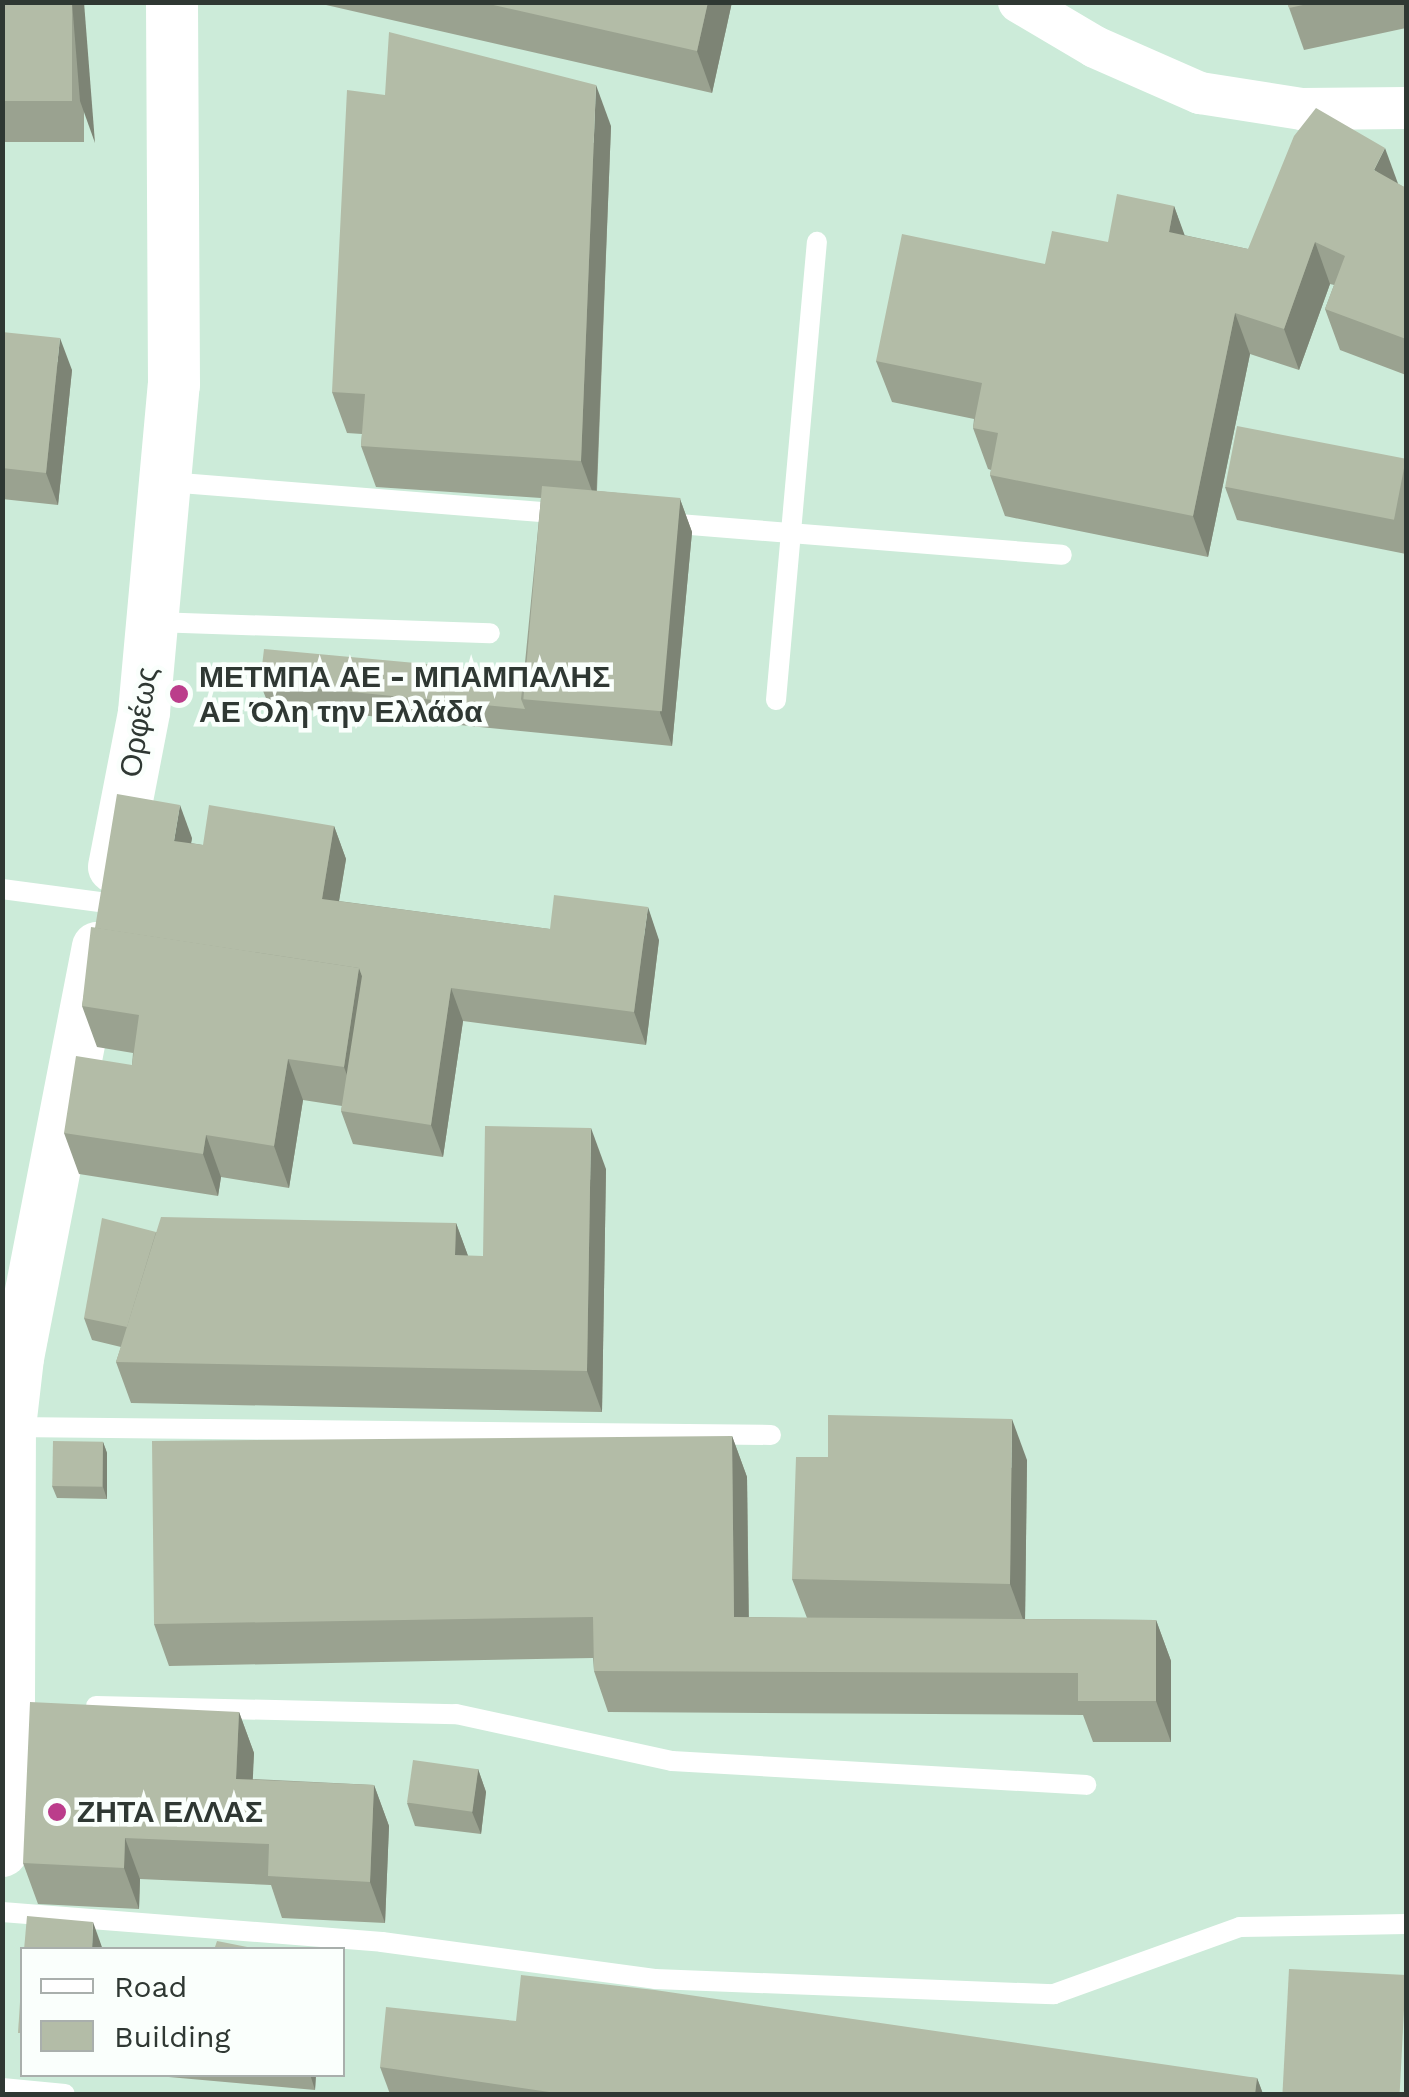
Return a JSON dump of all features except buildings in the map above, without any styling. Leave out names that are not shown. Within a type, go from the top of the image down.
[{"type":"street","name":"Ορφέως","points":[[2,1852],[19,1704],[10,1357],[144,712],[166,482],[174,385],[172,2]]},
{"type":"street","points":[[1019,2],[1094,47],[1200,93],[1302,109],[1406,108]]},
{"type":"lane","points":[[776,700],[817,242]]},
{"type":"lane","points":[[166,482],[594,516]]},
{"type":"lane","points":[[654,522],[1062,555]]},
{"type":"lane","points":[[152,622],[490,634]]},
{"type":"lane","points":[[2,890],[107,904]]},
{"type":"lane","points":[[10,1427],[771,1435]]},
{"type":"lane","points":[[68,1705],[456,1714],[672,1760],[1086,1785]]},
{"type":"lane","points":[[2,1912],[382,1942],[656,1979],[1054,1994],[1240,1926],[1406,1924]]},
{"type":"lane","points":[[2,2088],[65,2094]]},
{"type":"shaded area","points":[[3,3],[1406,3],[1406,2094],[3,2094]]},
{"type":"place","name":"ΜΕΤΜΠΑ ΑΕ - ΜΠΑΜΠΑΛΗΣ ΑΕ Όλη την Ελλάδα","points":[[179,694]]},
{"type":"place","name":"ΖΗΤΑ ΕΛΛΑΣ","points":[[57,1812]]}]
